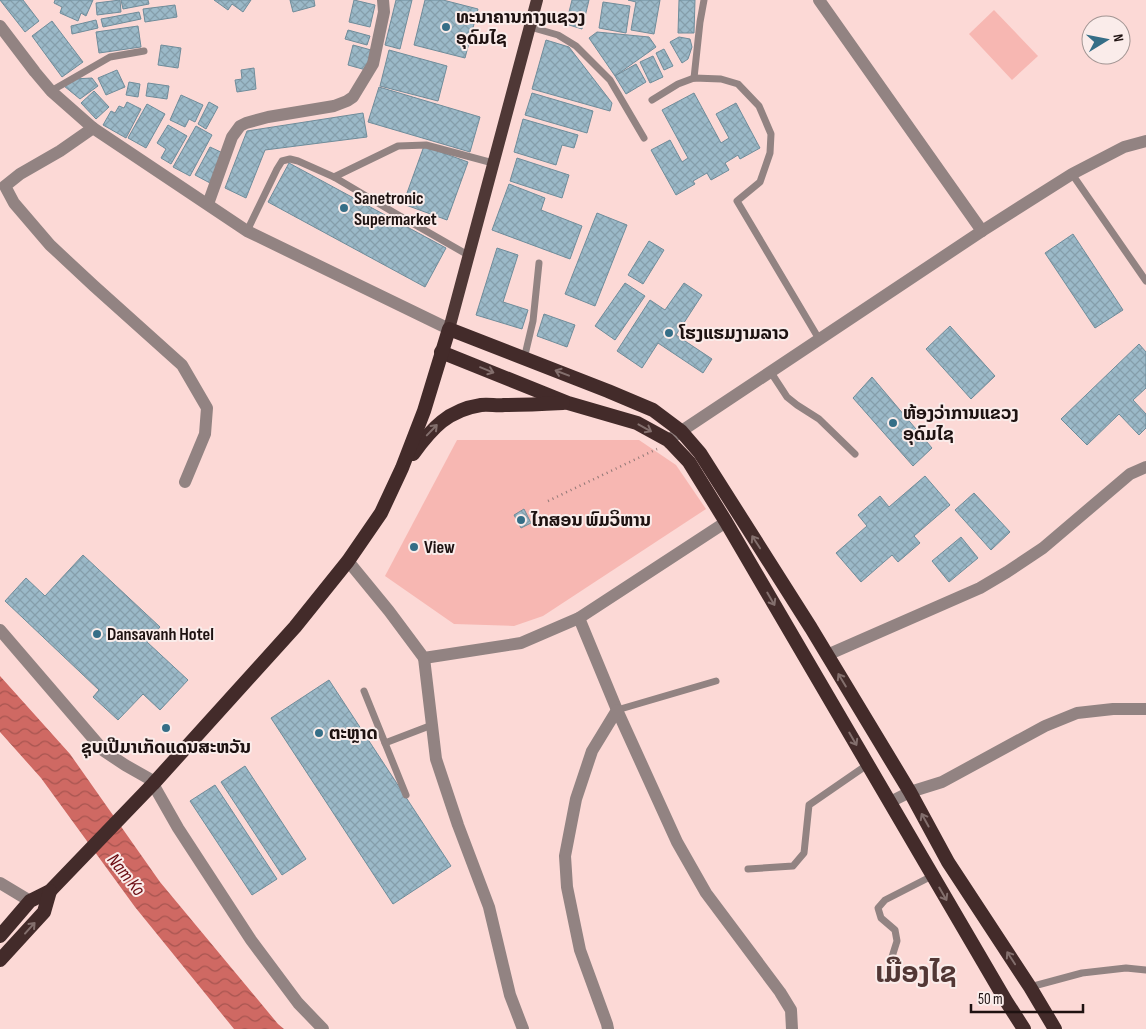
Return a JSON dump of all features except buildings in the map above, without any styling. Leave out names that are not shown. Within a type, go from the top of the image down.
[{"type":"highway","points":[[0,936],[30,901],[50,891],[153,784],[295,627],[348,561],[380,513],[402,468],[424,411],[449,329],[653,410],[681,431],[700,453],[811,628],[910,792],[948,862],[1030,987],[1055,1029]]},
{"type":"highway","points":[[441,352],[568,403],[637,424],[669,442],[688,462],[726,522],[932,876],[1024,1029]]},
{"type":"highway","points":[[402,468],[434,427],[449,416],[464,409],[482,405],[568,403]]},
{"type":"highway","points":[[794,639],[811,628]]},
{"type":"highway","points":[[0,960],[44,912],[50,891]]},
{"type":"main road","points":[[449,329],[537,0]]},
{"type":"street","points":[[208,204],[232,137],[240,126],[268,117],[334,106],[347,102],[353,97],[372,64],[384,12],[383,0]]},
{"type":"street","points":[[819,0],[982,231]]},
{"type":"street","points":[[0,26],[51,91],[93,128],[247,231],[449,329]]},
{"type":"street","points":[[93,128],[60,151],[20,174],[3,188],[50,245],[182,365],[207,408],[205,434],[185,482]]},
{"type":"street","points":[[669,442],[681,431],[770,371],[1072,174],[1124,146],[1146,141]]},
{"type":"street","points":[[827,655],[980,588],[1043,548],[1130,474],[1146,468]]},
{"type":"street","points":[[424,658],[521,643],[579,618],[726,522]]},
{"type":"street","points":[[348,561],[424,658],[436,759],[458,825],[489,907],[510,995],[523,1029]]},
{"type":"street","points":[[579,618],[617,710],[682,850],[706,893],[780,992],[791,1010],[792,1029]]},
{"type":"street","points":[[0,630],[104,751],[153,784],[178,828],[251,940],[298,1003],[323,1029]]},
{"type":"street","points":[[890,802],[910,792],[942,782],[1044,726],[1077,713],[1113,709],[1146,710]]},
{"type":"street","points":[[608,1029],[580,950],[567,886],[565,856],[576,799],[592,751],[617,710]]},
{"type":"street","points":[[0,883],[30,901]]},
{"type":"lane","points":[[694,78],[704,0]]},
{"type":"lane","points":[[530,27],[558,34],[576,46],[610,80],[644,138]]},
{"type":"lane","points":[[51,91],[110,57],[144,51]]},
{"type":"lane","points":[[652,100],[678,84],[694,78],[721,79],[738,84],[759,106],[771,134],[770,153],[760,182],[737,201],[819,339]]},
{"type":"lane","points":[[334,177],[398,146],[426,145],[493,163]]},
{"type":"lane","points":[[247,231],[277,169],[282,161],[290,159],[334,177],[468,255]]},
{"type":"lane","points":[[1072,174],[1146,281]]},
{"type":"lane","points":[[524,358],[533,321],[539,262]]},
{"type":"lane","points":[[770,371],[787,398],[819,419],[855,454]]},
{"type":"lane","points":[[617,710],[716,680]]},
{"type":"lane","points":[[364,691],[406,795]]},
{"type":"lane","points":[[385,744],[432,725]]},
{"type":"lane","points":[[748,869],[793,866],[804,853],[809,805],[868,765]]},
{"type":"lane","points":[[891,960],[898,941],[895,930],[881,918],[878,908],[884,900],[932,876]]},
{"type":"lane","points":[[1030,987],[1082,973],[1126,968],[1146,970]]},
{"type":"path","points":[[548,501],[669,442]]},
{"type":"shaded area","points":[[994,10],[1038,56],[1012,80],[969,34]]},
{"type":"shaded area","points":[[457,440],[639,440],[676,465],[706,509],[543,616],[514,626],[454,624],[385,576]]},
{"type":"water","name":"Nam Ko","points":[[0,676],[70,754],[160,882],[284,1029],[234,1029],[135,907],[41,778],[0,732]]},
{"type":"place","name":"ທະນາຄານກາງແຊວງ ອຸດົມໄຊ","points":[[446,27]]},
{"type":"place","name":"Sanetronic Supermarket","points":[[344,208]]},
{"type":"place","name":"ໂຮງແຮມງາມລາວ","points":[[669,333]]},
{"type":"place","name":"ຫ້ອງວ່າການແຂວງ ອຸດົມໄຊ","points":[[893,423]]},
{"type":"place","name":"ໄກສອນ ພົມວິຫານ","points":[[521,520]]},
{"type":"place","name":"View","points":[[414,547]]},
{"type":"place","name":"Dansavanh Hotel","points":[[97,634]]},
{"type":"place","name":"ຊຸບເປີມາເກັດແດນສະຫວັນ","points":[[166,728]]},
{"type":"place","name":"ຕະຫຼາດ","points":[[319,733]]},
{"type":"district","name":"ເມືອງໄຊ","points":[[916,972]]}]
